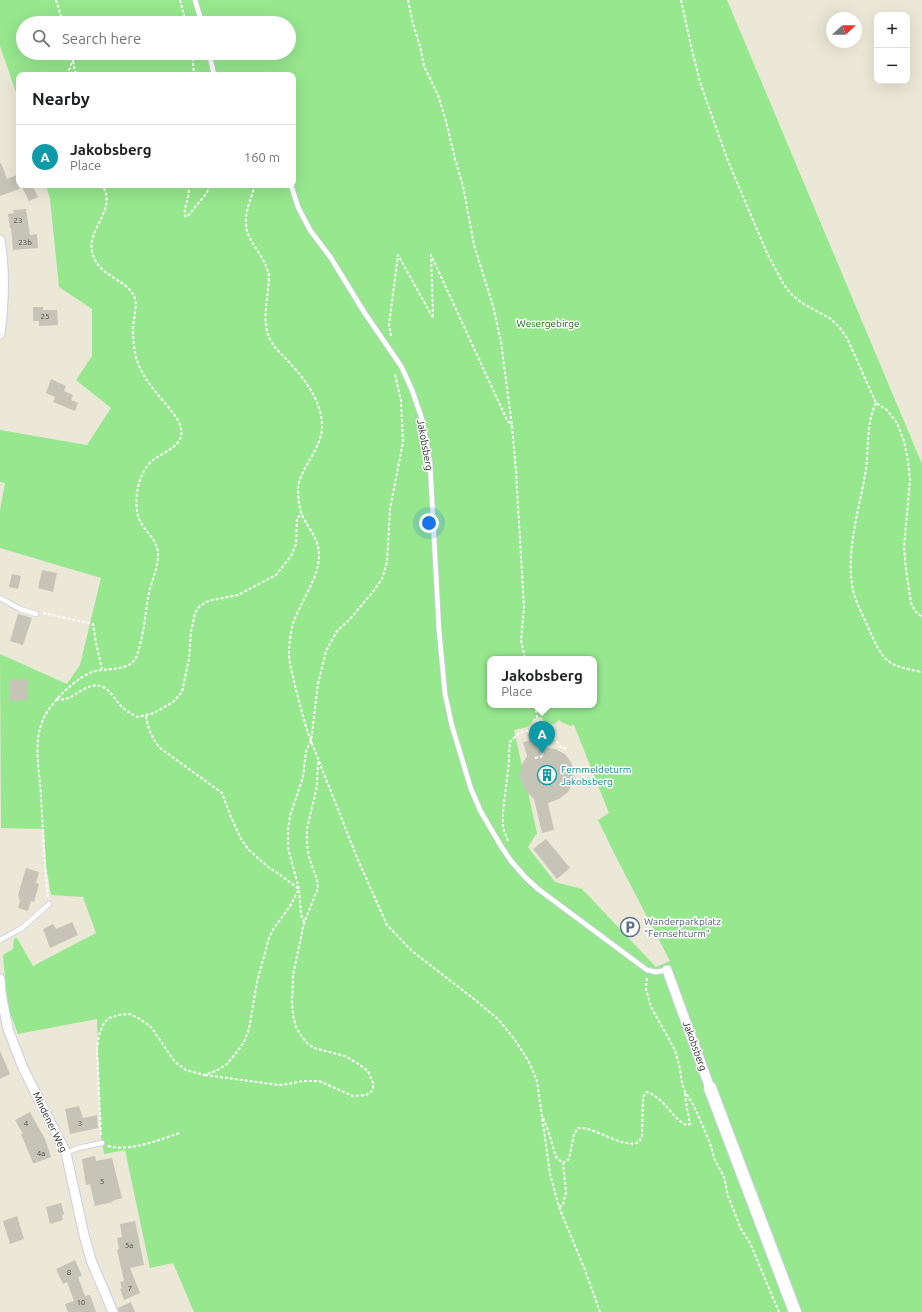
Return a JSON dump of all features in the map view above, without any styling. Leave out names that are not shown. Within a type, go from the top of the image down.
[{"type":"street","points":[[0,240],[2,253],[3,289],[0,334]]},
{"type":"street","name":"Jakobsberg","points":[[667,970],[795,1312]]},
{"type":"street","name":"Mindener Weg","points":[[0,979],[1,994],[10,1036],[23,1068],[62,1142],[66,1153],[91,1260],[113,1312]]},
{"type":"lane","points":[[195,0],[200,16]]},
{"type":"lane","points":[[211,60],[213,72]]},
{"type":"lane","name":"Jakobsberg","points":[[293,188],[298,207],[310,230],[331,258],[364,312],[401,366],[422,419],[430,463],[439,630],[445,694],[452,726],[481,812],[511,861],[538,889],[647,970],[656,972],[667,970]]},
{"type":"lane","points":[[0,598],[20,609],[36,614]]},
{"type":"lane","points":[[0,940],[22,928],[49,904]]},
{"type":"lane","points":[[66,1153],[78,1148],[102,1143]]},
{"type":"path","points":[[56,0],[61,16]]},
{"type":"path","points":[[180,0],[184,16]]},
{"type":"path","points":[[408,0],[424,66],[438,95],[446,121],[463,186],[474,245],[493,306],[501,342],[512,426],[516,471],[524,608],[521,640],[524,656]]},
{"type":"path","points":[[681,0],[691,46],[704,93],[731,168],[767,253],[784,285],[792,295],[802,303],[831,319],[839,327],[847,338],[876,403],[887,410],[897,423],[904,441],[910,480],[904,547],[905,562],[911,603],[915,611],[922,617]]},
{"type":"path","points":[[68,72],[72,60]]},
{"type":"path","points":[[72,60],[75,72]]},
{"type":"path","points":[[193,60],[194,72]]},
{"type":"path","points":[[49,904],[44,865],[38,760],[38,736],[41,723],[47,710],[56,699],[84,676],[92,672],[121,668],[131,664],[137,656],[142,637],[149,592],[158,558],[154,540],[142,525],[137,510],[137,499],[141,477],[150,462],[179,442],[181,432],[178,420],[153,390],[146,379],[137,358],[133,330],[136,302],[132,293],[98,265],[94,257],[92,245],[106,205],[106,192],[104,188]]},
{"type":"path","points":[[188,188],[190,197],[185,213],[185,216],[187,217],[209,188]]},
{"type":"path","points":[[253,188],[246,215],[246,224],[248,234],[265,263],[269,273],[265,319],[267,332],[272,344],[299,373],[307,384],[319,409],[322,424],[321,436],[298,488],[302,514],[313,532],[318,545],[319,558],[315,575],[294,621],[289,653],[291,668],[304,722],[310,741],[358,860],[387,925],[412,952],[474,999],[503,1025],[528,1060],[538,1081],[550,1174],[559,1208],[600,1312]]},
{"type":"path","points":[[390,348],[390,325],[398,256],[433,318],[431,255],[512,426]]},
{"type":"path","points":[[304,923],[301,915],[298,889],[288,848],[290,816],[303,777],[318,684],[326,651],[337,631],[349,620],[382,578],[387,562],[390,509],[403,442],[401,401],[394,371]]},
{"type":"path","points":[[876,403],[871,413],[866,468],[852,547],[851,568],[854,590],[860,608],[882,655],[890,663],[896,666],[922,672]]},
{"type":"path","points":[[56,699],[64,700],[91,686],[96,685],[108,690],[128,712],[138,717],[154,713],[173,702],[182,692],[191,632],[195,613],[199,607],[206,602],[238,595],[276,574],[291,556],[296,544],[297,518],[302,514]]},
{"type":"path","points":[[36,614],[45,612],[93,624],[102,670]]},
{"type":"path","points":[[535,708],[543,756],[535,758]]},
{"type":"path","points":[[146,716],[148,726],[154,740],[160,748],[222,793],[241,839],[249,850],[263,863],[298,889]]},
{"type":"path","points":[[508,843],[503,824],[505,792],[510,762],[510,742],[519,733],[546,726],[561,748],[568,748]]},
{"type":"path","points":[[180,1133],[136,1146],[121,1148],[112,1147],[102,1143],[97,1049],[99,1035],[104,1023],[110,1018],[130,1014],[140,1019],[151,1027],[175,1062],[186,1070],[204,1075],[279,1085],[303,1081],[319,1081],[352,1096],[366,1095],[371,1092],[373,1088],[374,1083],[368,1072],[345,1056],[314,1048],[308,1044],[296,1027],[293,1015],[293,975],[304,923],[318,888],[307,844],[307,829],[317,786],[318,760]]},
{"type":"path","points":[[204,1075],[216,1071],[227,1064],[244,1042],[249,1029],[257,982],[269,938],[274,928],[290,906],[298,889]]},
{"type":"path","points":[[647,970],[646,989],[651,1007],[675,1050],[685,1092],[694,1106],[710,1143],[714,1158],[724,1177],[728,1196],[741,1229],[750,1243],[779,1312]]},
{"type":"path","points":[[563,1163],[570,1159],[574,1134],[578,1128],[632,1144],[639,1142],[642,1136],[643,1097],[647,1092],[656,1096],[684,1125],[690,1124],[686,1107],[685,1092]]},
{"type":"path","points":[[542,1115],[556,1157],[563,1163],[566,1192],[563,1205],[559,1208]]},
{"type":"green space","name":"Wesergebirge","points":[[0,0],[727,0],[922,464],[922,1312],[194,1312],[173,1263],[150,1268],[125,1150],[104,1154],[101,1137],[97,1019],[18,1034],[10,1013],[6,991],[3,955],[13,949],[14,939],[17,938],[33,966],[96,933],[83,897],[51,895],[46,866],[44,829],[1,828],[0,654],[67,684],[80,665],[101,578],[0,548],[0,510],[5,483],[0,482],[0,430],[87,445],[111,408],[76,380],[92,356],[92,309],[59,287],[50,199],[47,188],[296,188],[296,72],[16,72],[16,92],[0,46]],"holes":[[[541,717],[544,721],[554,724],[559,720],[566,725],[574,725],[609,813],[598,820],[670,961],[656,967],[582,889],[555,882],[528,847],[537,833],[514,730],[529,726],[533,719]]]},
{"type":"building","points":[[1,163],[7,179],[16,175],[16,188],[19,189],[0,196]]},
{"type":"building","points":[[22,188],[34,188],[38,197],[29,201]]},
{"type":"building","points":[[26,209],[30,235],[37,234],[38,248],[13,250],[8,214],[14,213],[13,210]]},
{"type":"building","points":[[33,307],[43,307],[43,310],[57,310],[58,325],[39,326],[39,321],[33,321]]},
{"type":"building","points":[[51,379],[66,386],[64,391],[73,395],[71,400],[78,403],[75,411],[53,402],[55,397],[46,393]]},
{"type":"building","points":[[42,570],[57,573],[53,592],[38,588]]},
{"type":"building","points":[[12,574],[21,576],[18,589],[9,587]]},
{"type":"building","points":[[18,614],[32,618],[23,645],[10,641]]},
{"type":"building","points":[[27,679],[28,700],[10,701],[9,680]]},
{"type":"building","name":"Fernmeldeturm Jakobsberg","points":[[538,732],[541,747],[555,749],[565,754],[571,762],[574,772],[573,783],[568,792],[559,799],[548,803],[554,830],[542,833],[534,799],[525,790],[520,777],[521,766],[527,756],[523,742],[529,741],[528,734]]},
{"type":"building","points":[[546,839],[570,868],[557,879],[533,849]]},
{"type":"building","points":[[26,868],[39,872],[36,883],[39,884],[34,902],[31,901],[28,911],[18,908],[20,901],[18,895]]},
{"type":"building","points":[[72,922],[78,935],[50,948],[43,929],[53,924],[56,929]]},
{"type":"building","points":[[0,1051],[10,1074],[0,1079]]},
{"type":"building","points":[[79,1106],[83,1118],[97,1115],[98,1128],[70,1134],[65,1109]]},
{"type":"building","points":[[30,1112],[45,1139],[51,1157],[35,1163],[33,1163],[21,1134],[23,1134],[15,1120]]},
{"type":"building","points":[[95,1156],[96,1161],[112,1158],[122,1198],[112,1201],[113,1202],[95,1206],[90,1184],[86,1185],[82,1159]]},
{"type":"building","points":[[61,1203],[64,1214],[62,1215],[63,1220],[50,1224],[46,1207]]},
{"type":"building","points":[[17,1216],[24,1239],[10,1244],[3,1221]]},
{"type":"building","points":[[135,1221],[144,1265],[130,1268],[140,1293],[124,1300],[120,1289],[122,1288],[120,1282],[124,1281],[117,1250],[119,1249],[117,1238],[122,1237],[120,1224]]},
{"type":"building","points":[[75,1260],[82,1276],[78,1277],[85,1296],[90,1295],[96,1312],[68,1312],[65,1304],[74,1301],[67,1282],[63,1284],[56,1269]]},
{"type":"building","points":[[131,1302],[135,1312],[119,1312],[118,1308]]},
{"type":"place","name":"Jakobsberg","points":[[542,754]]},
{"type":"place","name":"Fernmeldeturm Jakobsberg","points":[[547,775]]},
{"type":"place","name":"Wanderparkplatz \"Fernsehturm\"","points":[[630,927]]}]
